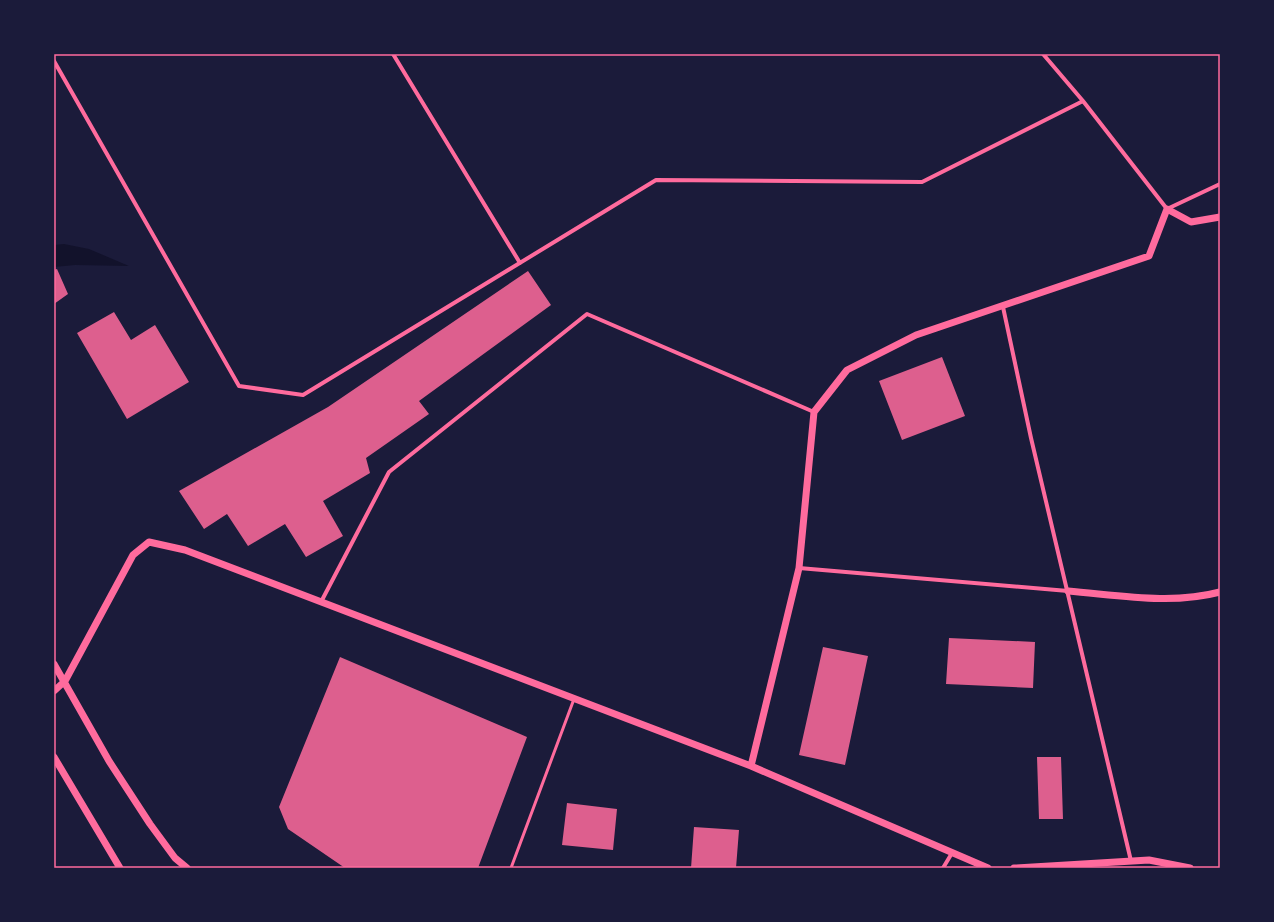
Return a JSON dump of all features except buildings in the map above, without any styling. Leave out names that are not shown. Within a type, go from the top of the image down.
[{"type":"street","points":[[393,54],[520,263]]},
{"type":"street","points":[[1043,54],[1084,101],[1167,208],[1191,222],[1220,217]]},
{"type":"street","points":[[54,61],[239,386],[303,395],[656,180],[922,182],[1084,101]]},
{"type":"street","points":[[751,766],[799,568],[814,412],[847,370],[916,335],[1149,256],[1167,208],[1220,184]]},
{"type":"street","points":[[1003,306],[1031,438],[1068,591],[1130,862]]},
{"type":"street","points":[[321,602],[389,472],[588,314],[814,412]]},
{"type":"street","points":[[54,691],[65,681],[133,555],[149,542],[185,550],[751,766],[988,868]]},
{"type":"street","points":[[799,568],[1164,598],[1204,596],[1220,592]]},
{"type":"street","points":[[54,664],[109,761],[150,824],[175,858],[187,868]]},
{"type":"street","points":[[54,757],[120,868]]},
{"type":"street","points":[[943,868],[952,853]]},
{"type":"street","points":[[1014,868],[1149,860],[1190,868]]},
{"type":"lane","points":[[511,868],[574,699]]},
{"type":"shaded area","points":[[64,244],[89,249],[129,266],[75,265],[54,267],[54,245]]}]
